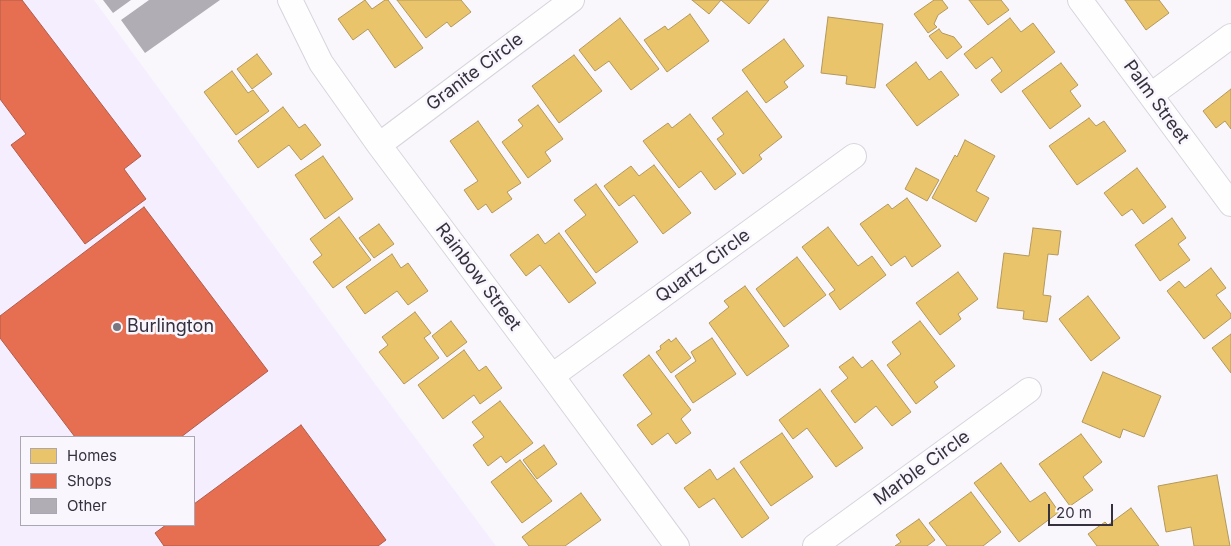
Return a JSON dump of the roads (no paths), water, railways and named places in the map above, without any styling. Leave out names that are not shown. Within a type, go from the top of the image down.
[{"type":"street","name":"Rainbow Street","points":[[290,0],[321,63],[379,145],[677,546]]},
{"type":"street","name":"Granite Circle","points":[[379,145],[572,0]]},
{"type":"street","name":"Palm Street","points":[[1080,0],[1231,204]]},
{"type":"street","points":[[1151,95],[1231,36]]},
{"type":"street","name":"Quartz Circle","points":[[552,376],[854,156]]},
{"type":"street","name":"Marble Circle","points":[[815,546],[1029,390]]},
{"type":"place","name":"Burlington","points":[[117,327]]}]
